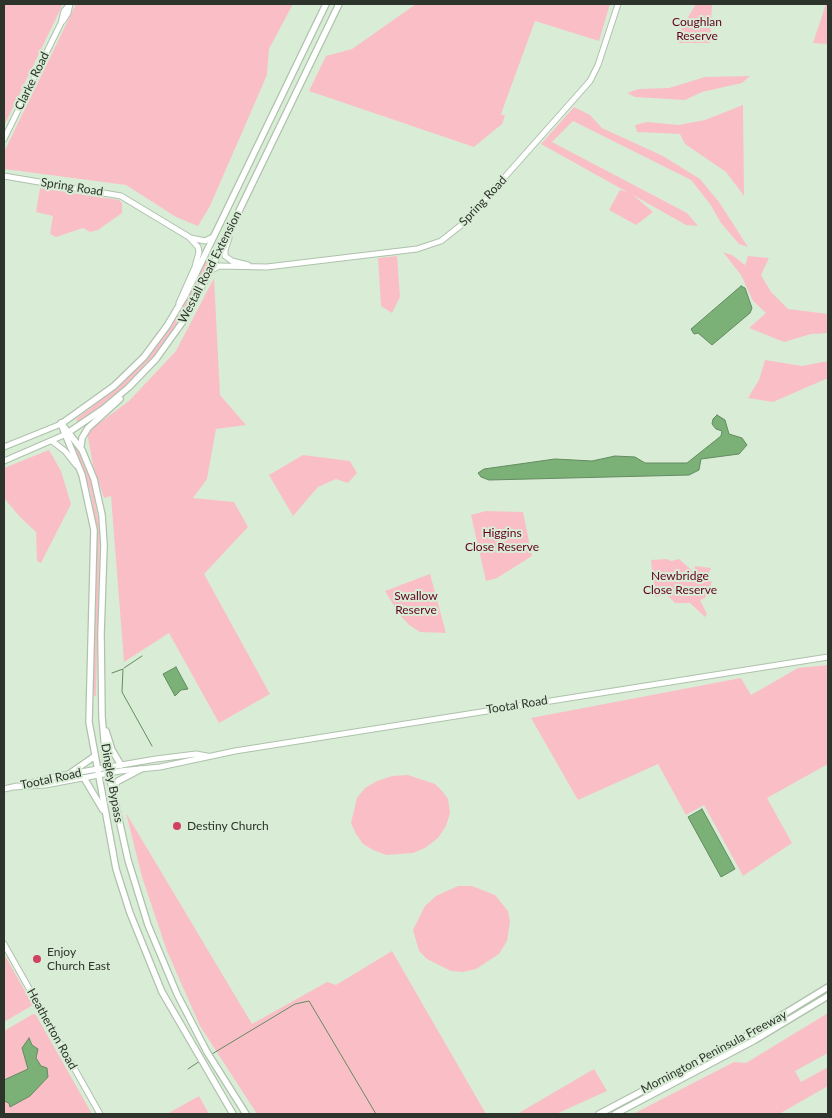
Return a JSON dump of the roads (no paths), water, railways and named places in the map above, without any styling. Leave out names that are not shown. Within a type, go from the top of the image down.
[{"type":"highway","name":"Westall Road Extension","points":[[61,424],[94,402],[122,379],[151,348],[176,312],[326,4]]},
{"type":"highway","name":"Westall Road Extension","points":[[67,433],[103,409],[129,388],[169,342],[192,306],[339,4]]},
{"type":"highway","points":[[82,450],[81,439],[86,431],[118,402],[129,388]]},
{"type":"highway","points":[[61,424],[67,433]]},
{"type":"highway","name":"Dingley Bypass","points":[[67,433],[82,450],[98,492],[104,531],[101,641],[102,717],[112,788],[128,860],[148,925],[177,994],[212,1060],[246,1114]]},
{"type":"highway","name":"Dingley Bypass","points":[[67,433],[82,475],[94,530],[90,722],[94,756],[116,869],[145,953],[162,992],[233,1114]]},
{"type":"highway","points":[[102,717],[112,750],[121,764]]},
{"type":"highway","points":[[69,774],[94,756]]},
{"type":"highway","points":[[112,788],[118,780],[141,769]]},
{"type":"highway","points":[[84,778],[105,814]]},
{"type":"highway","name":"Mornington Peninsula Freeway","points":[[599,1114],[756,1031],[828,987]]},
{"type":"highway","name":"Mornington Peninsula Freeway","points":[[615,1114],[755,1040],[828,996]]},
{"type":"main road","name":"Clarke Road","points":[[4,139],[61,23],[64,11],[70,4]]},
{"type":"main road","name":"Spring Road","points":[[210,270],[219,266],[258,267],[417,248],[441,241],[453,232],[590,81],[598,65],[618,4]]},
{"type":"main road","name":"Spring Road","points":[[4,176],[121,196],[189,237],[199,250],[195,267],[176,312]]},
{"type":"main road","name":"Spring Road","points":[[239,211],[226,246],[225,256],[232,261],[258,267]]},
{"type":"main road","points":[[189,237],[202,241],[213,237]]},
{"type":"main road","name":"Westall Road Extension","points":[[4,447],[61,424]]},
{"type":"main road","name":"Westall Road Extension","points":[[4,461],[67,433]]},
{"type":"main road","points":[[52,441],[67,453],[82,475]]},
{"type":"main road","name":"Tootal Road","points":[[4,789],[69,774],[141,769],[196,760],[207,756],[828,657]]},
{"type":"main road","name":"Tootal Road","points":[[109,770],[121,764],[196,754],[207,756]]},
{"type":"main road","name":"Tootal Road","points":[[14,787],[45,785],[84,778],[98,772]]},
{"type":"main road","name":"Heatherton Road","points":[[4,944],[100,1114]]},
{"type":"waterway","points":[[124,668],[142,656]]},
{"type":"waterway","points":[[112,673],[123,669],[122,692],[152,746]]},
{"type":"waterway","points":[[212,1054],[295,1004],[309,1001],[376,1114]]},
{"type":"waterway","points":[[188,1069],[200,1061]]},
{"type":"place","name":"Destiny Church","points":[[177,826]]},
{"type":"place","name":"Enjoy Church East","points":[[37,959]]},
{"type":"park label","name":"Coughlan Reserve","points":[[697,29]]},
{"type":"park label","name":"Higgins Close Reserve","points":[[502,540]]},
{"type":"park label","name":"Newbridge Close Reserve","points":[[680,583]]},
{"type":"park label","name":"Swallow Reserve","points":[[416,603]]}]
